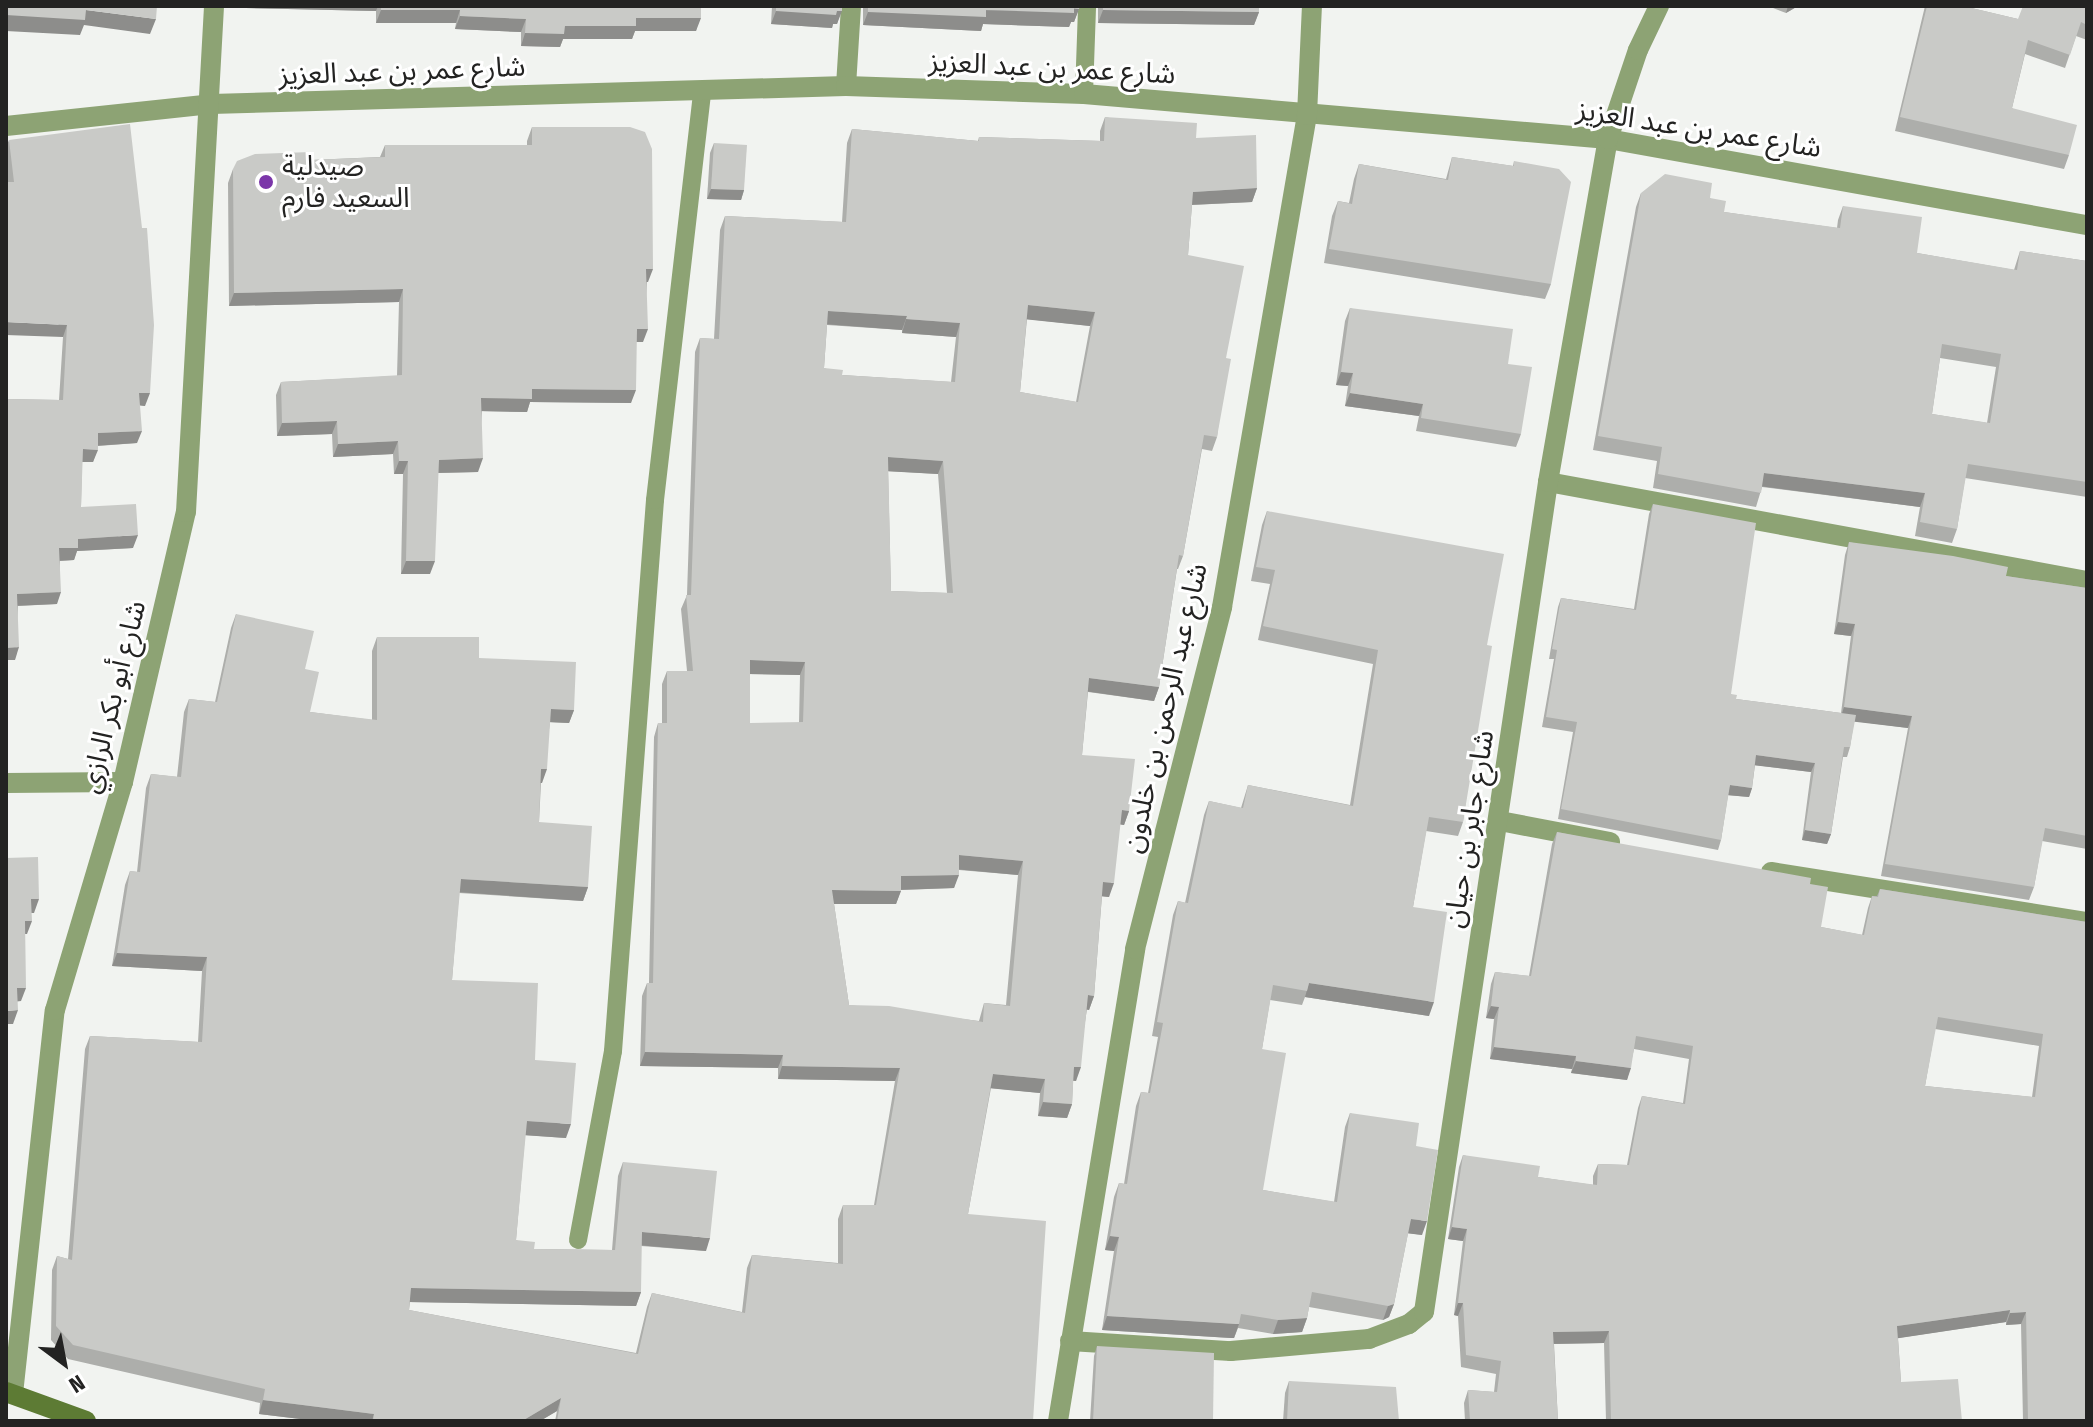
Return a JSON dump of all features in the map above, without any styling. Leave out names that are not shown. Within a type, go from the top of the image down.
[{"type":"main road","points":[[9,1393],[86,1421]]},
{"type":"street","name":"شارع أبو بكر الرازي","points":[[9,1393],[55,1010],[123,782],[186,512],[211,104],[214,6]]},
{"type":"street","points":[[846,86],[851,6]]},
{"type":"street","name":"شارع عبد الرحمن بن خلدون","points":[[1058,1421],[1135,949],[1222,607],[1307,115],[1312,6]]},
{"type":"street","name":"شارع جابر بن حيان","points":[[1070,1341],[1231,1351],[1369,1339],[1409,1324],[1424,1312],[1500,821],[1548,482],[1608,139],[1638,50],[1659,6]]},
{"type":"street","name":"شارع عمر بن عبد العزيز","points":[[6,126],[211,104],[846,86],[1084,94],[1608,139],[2087,225]]},
{"type":"street","points":[[1548,482],[2087,581]]},
{"type":"street","points":[[6,783],[123,782]]},
{"type":"street","points":[[1500,821],[1625,845]]},
{"type":"street","points":[[1749,868],[2087,922]]},
{"type":"lane","points":[[1084,94],[1087,6]]},
{"type":"lane","points":[[578,1240],[613,1051],[655,500],[702,91]]},
{"type":"building","points":[[6,6],[157,6],[156,19],[86,10],[85,20],[6,15]]},
{"type":"building","points":[[381,6],[701,6],[701,18],[636,18],[636,26],[565,26],[564,34],[525,33],[526,19],[460,16],[460,10],[381,10]]},
{"type":"building","points":[[776,6],[842,6],[842,11],[837,11],[836,15],[776,11]]},
{"type":"building","points":[[868,6],[1080,6],[1079,9],[1074,8],[1074,13],[986,10],[986,17],[868,12]]},
{"type":"building","points":[[1103,6],[1259,6],[1259,12],[1103,10]]},
{"type":"building","points":[[1927,6],[1963,6],[2018,19],[2023,6],[2087,6],[2087,25],[2081,22],[2070,55],[2028,40],[2012,108],[2077,125],[2069,155],[1900,117]]},
{"type":"building","points":[[1105,117],[1197,123],[1196,138],[1256,135],[1257,188],[1193,192],[1188,255],[1244,266],[1226,358],[1231,359],[1217,437],[1204,435],[1183,556],[1179,555],[1159,687],[1089,678],[1082,755],[1135,759],[1129,811],[1122,810],[1114,883],[1103,882],[1094,996],[1088,995],[1081,1067],[1074,1067],[1072,1104],[1043,1102],[1045,1079],[993,1074],[968,1214],[1046,1221],[1033,1421],[557,1421],[561,1398],[522,1421],[384,1421],[373,1420],[374,1414],[263,1400],[265,1389],[73,1345],[56,1326],[57,1256],[72,1260],[90,1036],[202,1042],[207,957],[117,953],[130,871],[140,872],[151,774],[181,777],[189,699],[217,702],[236,614],[314,631],[305,669],[319,672],[310,712],[377,720],[377,637],[479,637],[479,658],[576,662],[574,710],[551,709],[547,769],[541,769],[539,822],[592,826],[588,887],[461,879],[452,980],[538,983],[535,1060],[576,1063],[571,1124],[527,1121],[516,1240],[535,1242],[534,1249],[615,1250],[623,1162],[717,1171],[710,1238],[642,1232],[641,1292],[411,1288],[409,1310],[638,1354],[652,1293],[745,1313],[752,1255],[843,1264],[843,1205],[876,1205],[900,1068],[782,1066],[783,1055],[645,1052],[647,983],[653,983],[658,723],[667,723],[667,671],[693,671],[686,595],[691,595],[700,338],[719,339],[725,216],[846,222],[852,129],[979,141],[979,137],[1104,141]],"holes":[[[1028,305],[1095,312],[1078,402],[1020,392]],[[828,311],[960,323],[955,382],[842,375],[843,370],[824,368]],[[888,457],[943,461],[953,593],[891,591]],[[750,660],[805,662],[803,722],[750,723]],[[959,855],[1023,861],[1010,1006],[984,1003],[983,1022],[889,1006],[849,1005],[832,890],[901,891],[901,876],[959,875]]]},
{"type":"building","points":[[130,124],[142,228],[147,228],[154,325],[150,393],[139,393],[142,431],[98,433],[98,450],[83,449],[81,507],[136,504],[138,535],[78,539],[78,548],[59,548],[61,592],[17,594],[19,647],[6,648],[6,399],[63,400],[67,325],[6,322],[6,182],[14,182],[9,140]]},
{"type":"building","points":[[532,127],[630,127],[645,132],[652,149],[653,269],[646,269],[648,329],[637,329],[636,390],[532,389],[532,399],[481,398],[483,458],[439,460],[435,561],[406,561],[408,461],[399,461],[398,441],[338,444],[337,421],[282,423],[281,382],[402,375],[403,289],[234,293],[233,169],[237,161],[255,154],[311,152],[311,160],[385,157],[385,145],[532,145]]},
{"type":"building","points":[[714,143],[747,145],[744,190],[711,189]]},
{"type":"building","points":[[1452,157],[1514,166],[1514,161],[1559,169],[1571,182],[1551,284],[1329,249],[1338,201],[1352,204],[1359,164],[1448,180]]},
{"type":"building","points":[[1665,174],[1712,183],[1710,198],[1726,201],[1724,212],[1840,228],[1843,206],[1922,217],[1917,253],[2017,270],[2020,251],[2087,261],[2087,482],[1968,464],[1957,529],[1920,522],[1925,493],[1764,473],[1761,493],[1658,474],[1662,447],[1598,436],[1641,193]],"holes":[[[1942,344],[2001,354],[1990,423],[1932,414]]]},
{"type":"building","points":[[1350,308],[1513,329],[1508,364],[1532,367],[1521,434],[1421,418],[1423,404],[1350,393],[1353,373],[1341,372]]},
{"type":"building","points":[[1653,504],[1756,523],[1731,694],[1737,695],[1736,699],[1856,715],[1850,747],[1844,747],[1831,834],[1805,830],[1815,763],[1756,755],[1752,788],[1730,785],[1721,840],[1561,809],[1577,722],[1546,717],[1557,650],[1552,649],[1561,598],[1636,610]]},
{"type":"building","points":[[1267,511],[1504,554],[1487,645],[1492,646],[1463,822],[1429,817],[1413,907],[1447,912],[1434,1002],[1309,983],[1307,991],[1273,985],[1262,1049],[1286,1053],[1263,1190],[1337,1202],[1350,1113],[1419,1123],[1416,1146],[1438,1150],[1427,1221],[1411,1219],[1394,1304],[1388,1306],[1312,1292],[1307,1318],[1278,1320],[1241,1314],[1239,1324],[1236,1324],[1107,1316],[1119,1237],[1110,1236],[1119,1183],[1127,1184],[1141,1092],[1150,1093],[1163,1023],[1157,1022],[1178,901],[1188,903],[1209,801],[1243,808],[1248,785],[1353,806],[1378,650],[1263,626],[1275,570],[1256,567]]},
{"type":"building","points":[[1849,542],[1953,556],[2008,567],[2006,576],[2087,588],[2087,836],[2045,828],[2034,887],[1885,864],[1912,716],[1844,707],[1855,624],[1838,622]]},
{"type":"building","points":[[1557,832],[1811,878],[1810,884],[1828,887],[1821,927],[1864,935],[1872,896],[1878,897],[1880,889],[2087,922],[2087,1421],[2028,1421],[2026,1312],[2010,1313],[2010,1310],[1897,1326],[1901,1382],[1958,1379],[1962,1421],[1611,1421],[1609,1331],[1553,1332],[1558,1421],[1470,1421],[1468,1390],[1497,1392],[1501,1361],[1466,1355],[1463,1303],[1458,1303],[1467,1229],[1452,1227],[1463,1155],[1540,1166],[1538,1177],[1597,1185],[1598,1164],[1629,1165],[1642,1096],[1685,1104],[1693,1046],[1636,1036],[1631,1068],[1576,1061],[1576,1056],[1494,1047],[1499,1007],[1491,1006],[1495,972],[1531,976]],"holes":[[[1938,1017],[2043,1034],[2035,1097],[1925,1086]]]},
{"type":"building","points":[[38,857],[39,899],[31,899],[32,921],[25,921],[26,988],[17,988],[18,1010],[6,1011],[6,858]]},
{"type":"building","points":[[1097,1346],[1214,1353],[1213,1421],[1093,1421]]},
{"type":"building","points":[[1289,1381],[1396,1387],[1399,1421],[1287,1421]]},
{"type":"place","name":"صيدلية السعيد فارم","points":[[266,182]]}]
